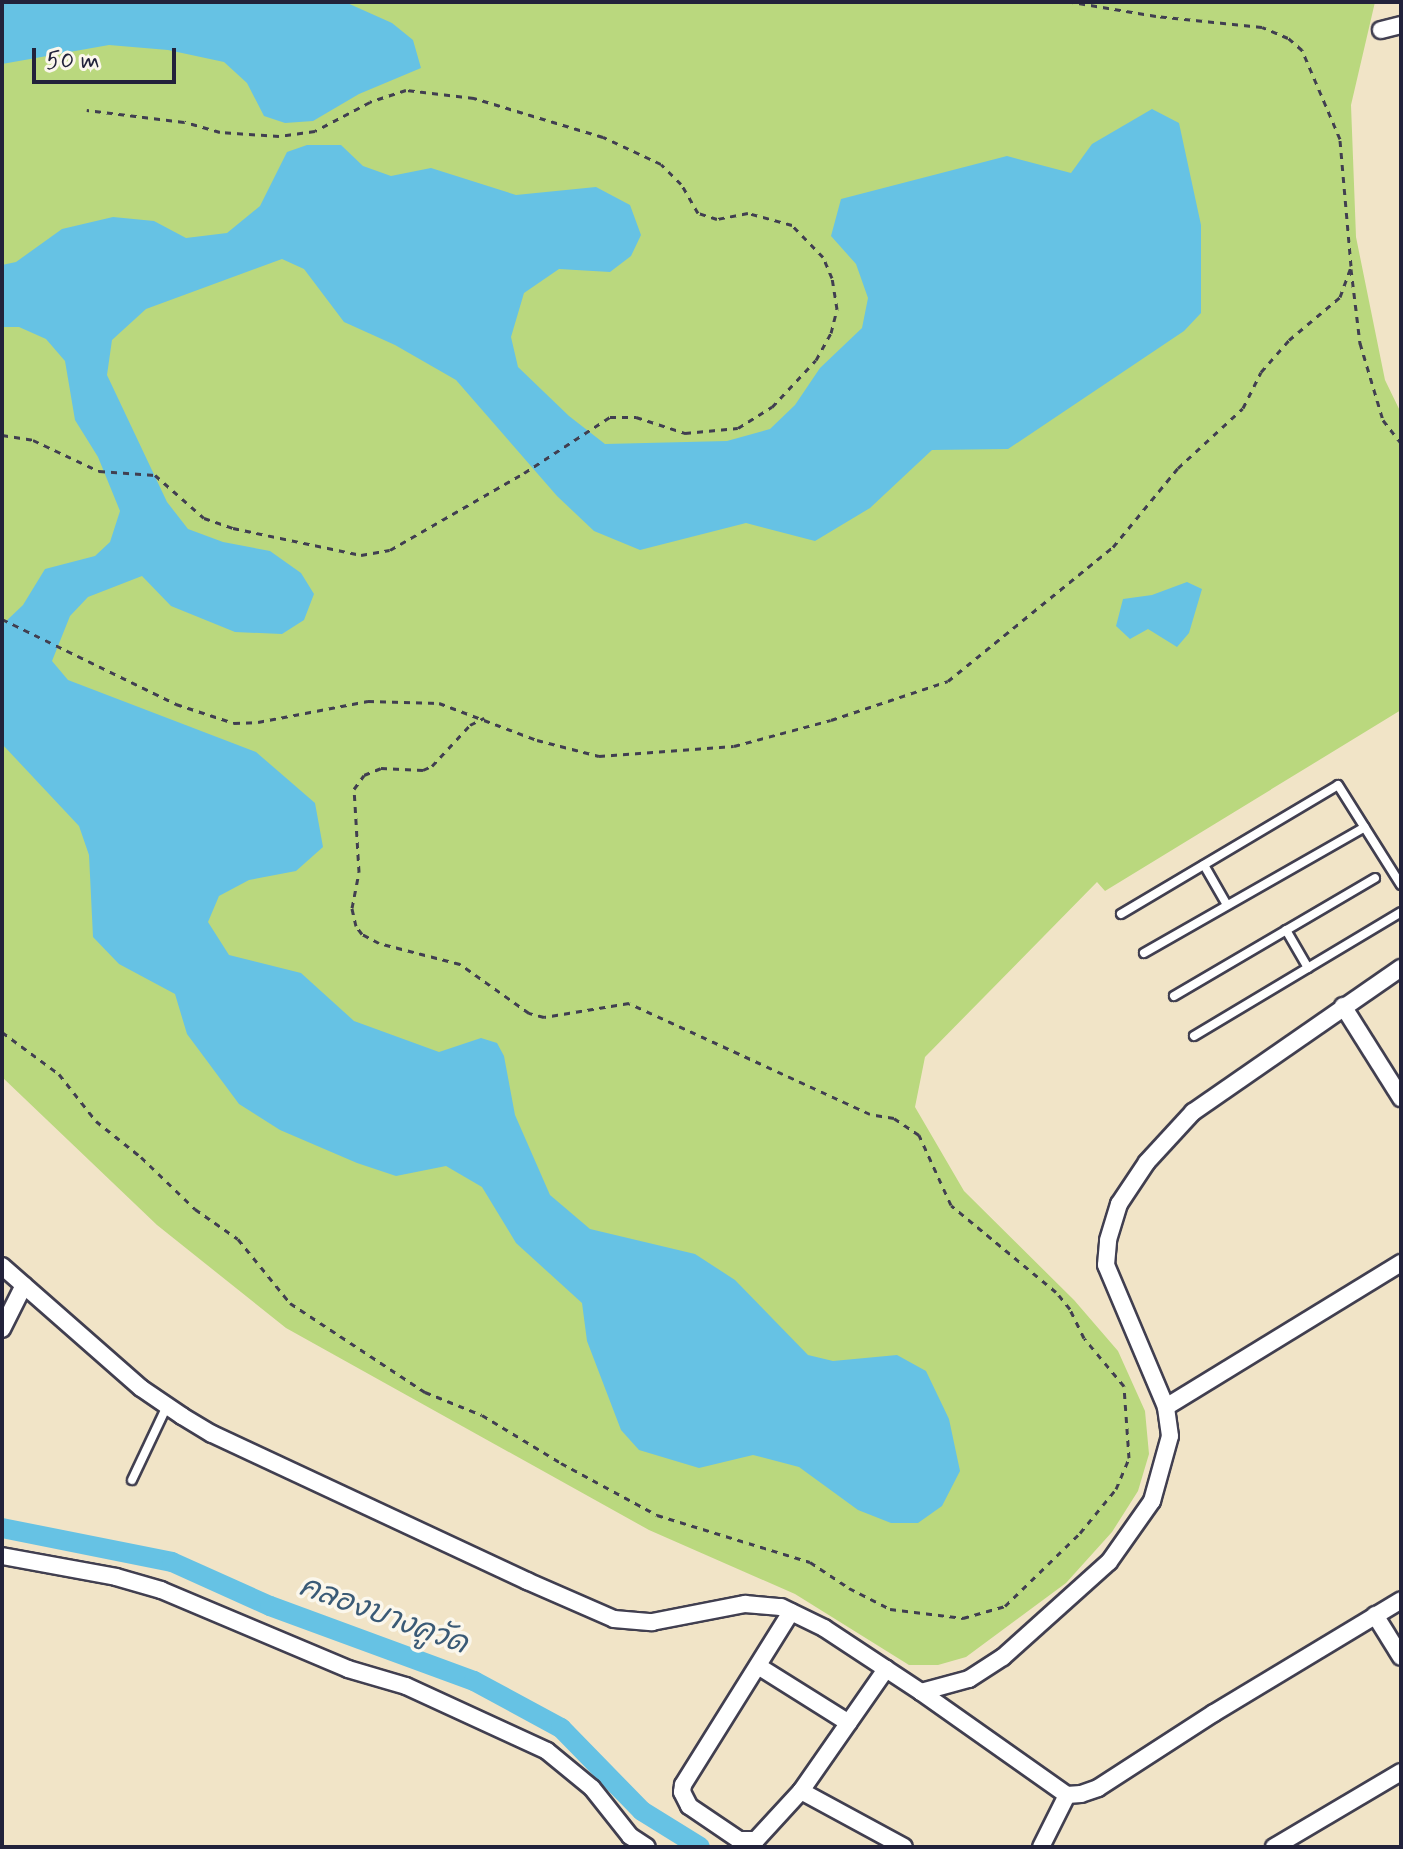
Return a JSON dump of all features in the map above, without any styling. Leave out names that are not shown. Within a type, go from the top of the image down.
[{"type":"street","points":[[1381,30],[1401,25]]},
{"type":"street","points":[[921,1692],[969,1679],[1003,1657],[1109,1562],[1152,1501],[1170,1436],[1166,1407],[1106,1265],[1108,1240],[1119,1204],[1147,1162],[1193,1112],[1401,968]]},
{"type":"street","points":[[1343,1006],[1401,1098]]},
{"type":"street","points":[[1166,1407],[1401,1263]]},
{"type":"street","points":[[2,1266],[141,1388],[212,1434],[614,1619],[652,1622],[745,1604],[781,1607],[824,1628],[1067,1795],[1098,1788],[1401,1600]]},
{"type":"street","points":[[2,1329],[24,1285]]},
{"type":"street","points":[[2,1556],[116,1577],[161,1590],[348,1669],[406,1686],[547,1751],[592,1788],[630,1836],[647,1847]]},
{"type":"street","points":[[791,1612],[683,1785],[684,1800],[739,1840],[756,1840],[801,1791],[886,1669]]},
{"type":"street","points":[[1375,1615],[1401,1657]]},
{"type":"street","points":[[758,1666],[849,1723]]},
{"type":"street","points":[[1274,1847],[1401,1772]]},
{"type":"street","points":[[801,1791],[904,1847]]},
{"type":"street","points":[[1041,1847],[1067,1795]]},
{"type":"lane","points":[[1121,914],[1338,785],[1401,885]]},
{"type":"lane","points":[[1144,953],[1365,827]]},
{"type":"lane","points":[[1204,865],[1227,905]]},
{"type":"lane","points":[[1174,996],[1375,878]]},
{"type":"lane","points":[[1194,1036],[1401,912]]},
{"type":"lane","points":[[1286,930],[1308,968]]},
{"type":"lane","points":[[132,1480],[167,1406]]},
{"type":"path","points":[[796,2],[814,2]]},
{"type":"path","points":[[1072,2],[1156,16],[1262,27],[1288,38],[1302,50],[1340,139],[1360,343],[1383,420],[1401,443]]},
{"type":"path","points":[[2,435],[33,440],[99,471],[155,475],[204,518],[233,528],[361,555],[390,550],[524,473],[610,417],[636,417],[685,433],[738,428],[772,407],[816,360],[831,333],[837,309],[832,278],[823,257],[792,225],[748,213],[717,219],[698,213],[681,184],[661,164],[603,137],[500,105],[474,98],[406,90],[370,102],[315,131],[279,136],[220,132],[184,122],[87,110]]},
{"type":"path","points":[[2,619],[176,704],[234,723],[258,722],[368,701],[439,703],[537,740],[599,756],[734,746],[817,724],[948,681],[1113,547],[1178,468],[1243,408],[1261,372],[1289,340],[1340,297],[1351,266]]},
{"type":"path","points":[[2,1032],[59,1074],[96,1121],[141,1157],[195,1209],[238,1239],[290,1303],[425,1392],[482,1415],[561,1463],[657,1515],[810,1562],[849,1588],[890,1609],[963,1618],[1005,1606],[1080,1533],[1116,1489],[1129,1458],[1124,1386],[1084,1338],[1070,1309],[1056,1292],[951,1205],[919,1135],[894,1118],[870,1114],[629,1003],[544,1017],[529,1013],[460,964],[379,943],[362,934],[356,926],[352,908],[359,872],[354,789],[364,775],[381,768],[423,770],[432,766],[443,758],[470,725],[484,718]]},
{"type":"green space","points":[[2,2],[1375,2],[1351,105],[1356,237],[1385,380],[1401,413],[1401,710],[1105,891],[1097,882],[925,1057],[915,1107],[964,1191],[1074,1300],[1118,1351],[1145,1411],[1149,1454],[1138,1491],[1112,1532],[1066,1583],[966,1657],[938,1665],[909,1665],[795,1594],[649,1530],[286,1328],[157,1225],[2,1077]]},
{"type":"water","points":[[2,2],[345,2],[392,23],[413,40],[421,68],[359,94],[313,121],[285,123],[264,116],[247,83],[224,62],[168,50],[109,45],[2,64]]},
{"type":"water","points":[[1152,109],[1179,123],[1201,225],[1201,313],[1184,331],[1008,449],[932,450],[870,508],[815,541],[746,523],[640,550],[594,531],[557,496],[456,380],[395,345],[344,322],[304,269],[282,259],[146,309],[112,340],[107,375],[167,502],[188,529],[223,542],[270,551],[301,573],[314,594],[304,620],[282,634],[235,632],[171,606],[142,576],[88,597],[70,616],[52,661],[68,680],[256,752],[315,803],[323,847],[296,871],[249,880],[219,896],[208,922],[229,955],[301,973],[354,1021],[439,1052],[481,1038],[497,1043],[504,1056],[515,1115],[550,1195],[590,1229],[695,1254],[735,1280],[808,1355],[833,1361],[897,1355],[926,1371],[949,1419],[960,1471],[942,1506],[918,1523],[891,1523],[858,1510],[799,1467],[753,1455],[699,1468],[639,1450],[621,1430],[587,1341],[582,1303],[516,1243],[482,1187],[446,1166],[396,1176],[357,1163],[280,1130],[239,1104],[187,1034],[175,994],[119,964],[93,937],[89,855],[79,826],[2,744],[2,625],[23,605],[45,569],[95,556],[110,542],[120,511],[98,457],[75,420],[65,361],[46,339],[19,327],[2,327],[2,265],[16,262],[62,229],[113,217],[154,221],[186,238],[227,233],[260,206],[287,152],[307,145],[341,145],[363,166],[391,176],[431,168],[516,195],[596,187],[630,205],[641,235],[631,256],[610,272],[559,269],[524,293],[511,337],[518,367],[569,416],[605,444],[727,441],[770,429],[795,405],[820,368],[862,328],[868,298],[856,264],[831,236],[841,199],[1007,156],[1071,173],[1092,144]]},
{"type":"water","points":[[1187,582],[1202,589],[1189,633],[1177,647],[1148,629],[1130,639],[1116,626],[1123,599],[1152,595]]},
{"type":"waterway","name":"คลองบางคูวัด","points":[[2,1528],[172,1562],[270,1606],[474,1681],[561,1728],[642,1811],[700,1847]]}]
